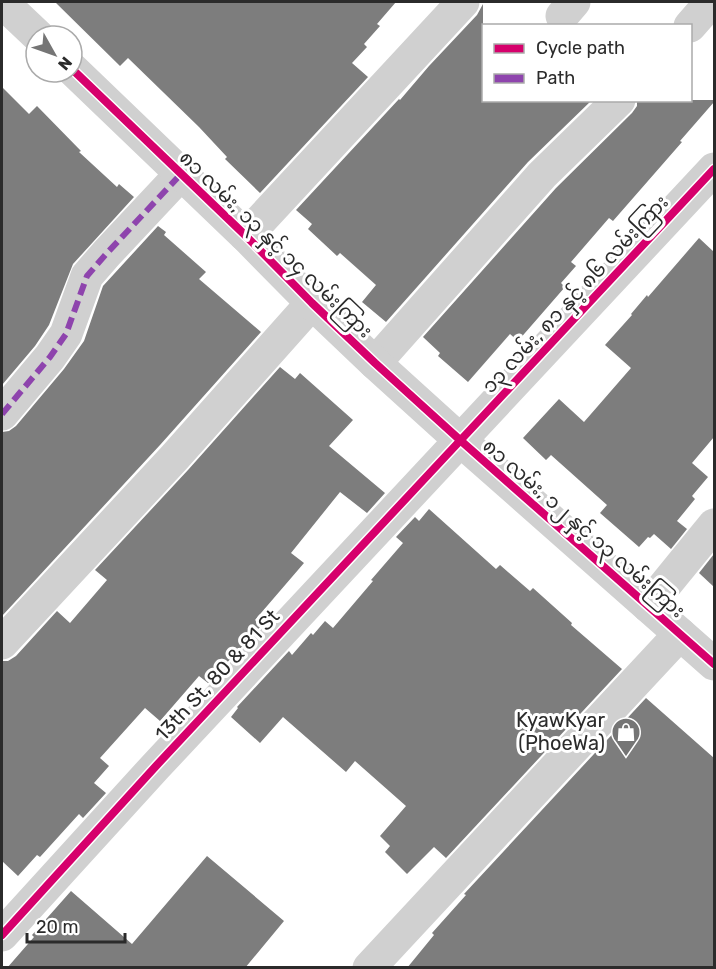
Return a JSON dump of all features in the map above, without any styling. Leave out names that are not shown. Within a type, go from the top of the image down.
[{"type":"street","points":[[2,2],[25,24]]},
{"type":"street","points":[[246,236],[463,2]]},
{"type":"street","points":[[692,24],[711,2]]},
{"type":"street","name":"၈၁ လမ်း, ၁၃ နှင့် ၁၄ လမ်းကြား","points":[[84,81],[246,236],[312,303],[460,440]]},
{"type":"street","points":[[375,363],[542,175],[617,102]]},
{"type":"street","name":"၁၃ လမ်း, ၈၁ နှင့် ၈၆ လမ်းကြား","points":[[460,440],[714,169]]},
{"type":"street","points":[[2,414],[50,357],[66,334],[87,276],[181,174]]},
{"type":"street","points":[[2,644],[174,458],[312,303]]},
{"type":"street","name":"၈၁ လမ်း, ၁၂ နှင့် ၁၃ လမ်းကြား","points":[[460,440],[714,664]]},
{"type":"street","name":"13th St, 80 & 81 St","points":[[2,935],[460,440]]},
{"type":"street","points":[[648,606],[714,525]]},
{"type":"street","points":[[369,968],[680,634]]},
{"type":"building","points":[[55,2],[396,2],[377,24],[380,26],[364,44],[367,47],[352,63],[368,77],[260,193],[225,159],[227,157],[199,127],[128,58],[120,66],[84,31],[84,24],[77,24]]},
{"type":"building","points":[[483,4],[482,102],[590,102],[528,162],[386,322],[362,302],[376,285],[340,253],[337,256],[308,229],[312,224],[296,210],[477,15]]},
{"type":"building","points":[[2,87],[29,114],[37,106],[81,151],[79,152],[117,187],[119,184],[134,197],[73,264],[49,325],[35,346],[2,385]]},
{"type":"building","points":[[714,100],[680,141],[682,142],[613,221],[609,218],[571,262],[576,266],[561,283],[565,287],[518,341],[510,334],[468,382],[438,356],[440,353],[423,337],[556,188],[637,106],[637,102]]},
{"type":"building","points":[[158,226],[166,232],[164,235],[206,272],[199,279],[261,332],[2,616],[2,432],[9,431],[16,426],[64,369],[84,341],[103,286]]},
{"type":"building","points":[[699,238],[714,252],[714,437],[692,463],[708,477],[692,496],[695,499],[677,521],[687,529],[671,549],[654,534],[639,547],[600,513],[607,505],[551,455],[546,460],[523,438],[559,399],[584,422],[631,368],[605,345]]},
{"type":"building","points":[[280,367],[295,379],[300,373],[353,420],[329,446],[385,493],[367,513],[340,492],[291,553],[304,563],[255,620],[261,626],[208,683],[199,676],[160,721],[145,708],[100,758],[109,766],[94,783],[106,793],[83,818],[79,814],[40,857],[37,855],[18,876],[2,861],[2,661],[8,661],[16,656],[57,611],[70,623],[107,580],[95,570]]},
{"type":"building","points":[[429,509],[496,569],[500,565],[530,591],[533,588],[622,669],[446,858],[434,847],[407,874],[385,852],[390,846],[380,836],[406,806],[355,761],[346,772],[283,717],[260,743],[231,717],[237,707],[289,651],[292,655],[325,621],[333,628],[403,543],[396,537],[415,517],[419,521]]},
{"type":"building","points":[[714,554],[714,587],[699,573]]},
{"type":"building","points":[[646,698],[714,758],[714,968],[407,968],[434,935],[432,933],[466,895],[464,894]]},
{"type":"building","points":[[207,856],[284,921],[245,968],[7,968],[34,937],[32,935],[71,891],[132,944]]},
{"type":"marked path","points":[[2,414],[50,357],[66,334],[87,276],[181,174]]},
{"type":"cycle path","points":[[84,81],[375,363],[714,664]]},
{"type":"cycle path","points":[[2,935],[156,766],[714,169]]},
{"type":"place","name":"KyawKyar (PhoeWa)","points":[[626,758]]}]
